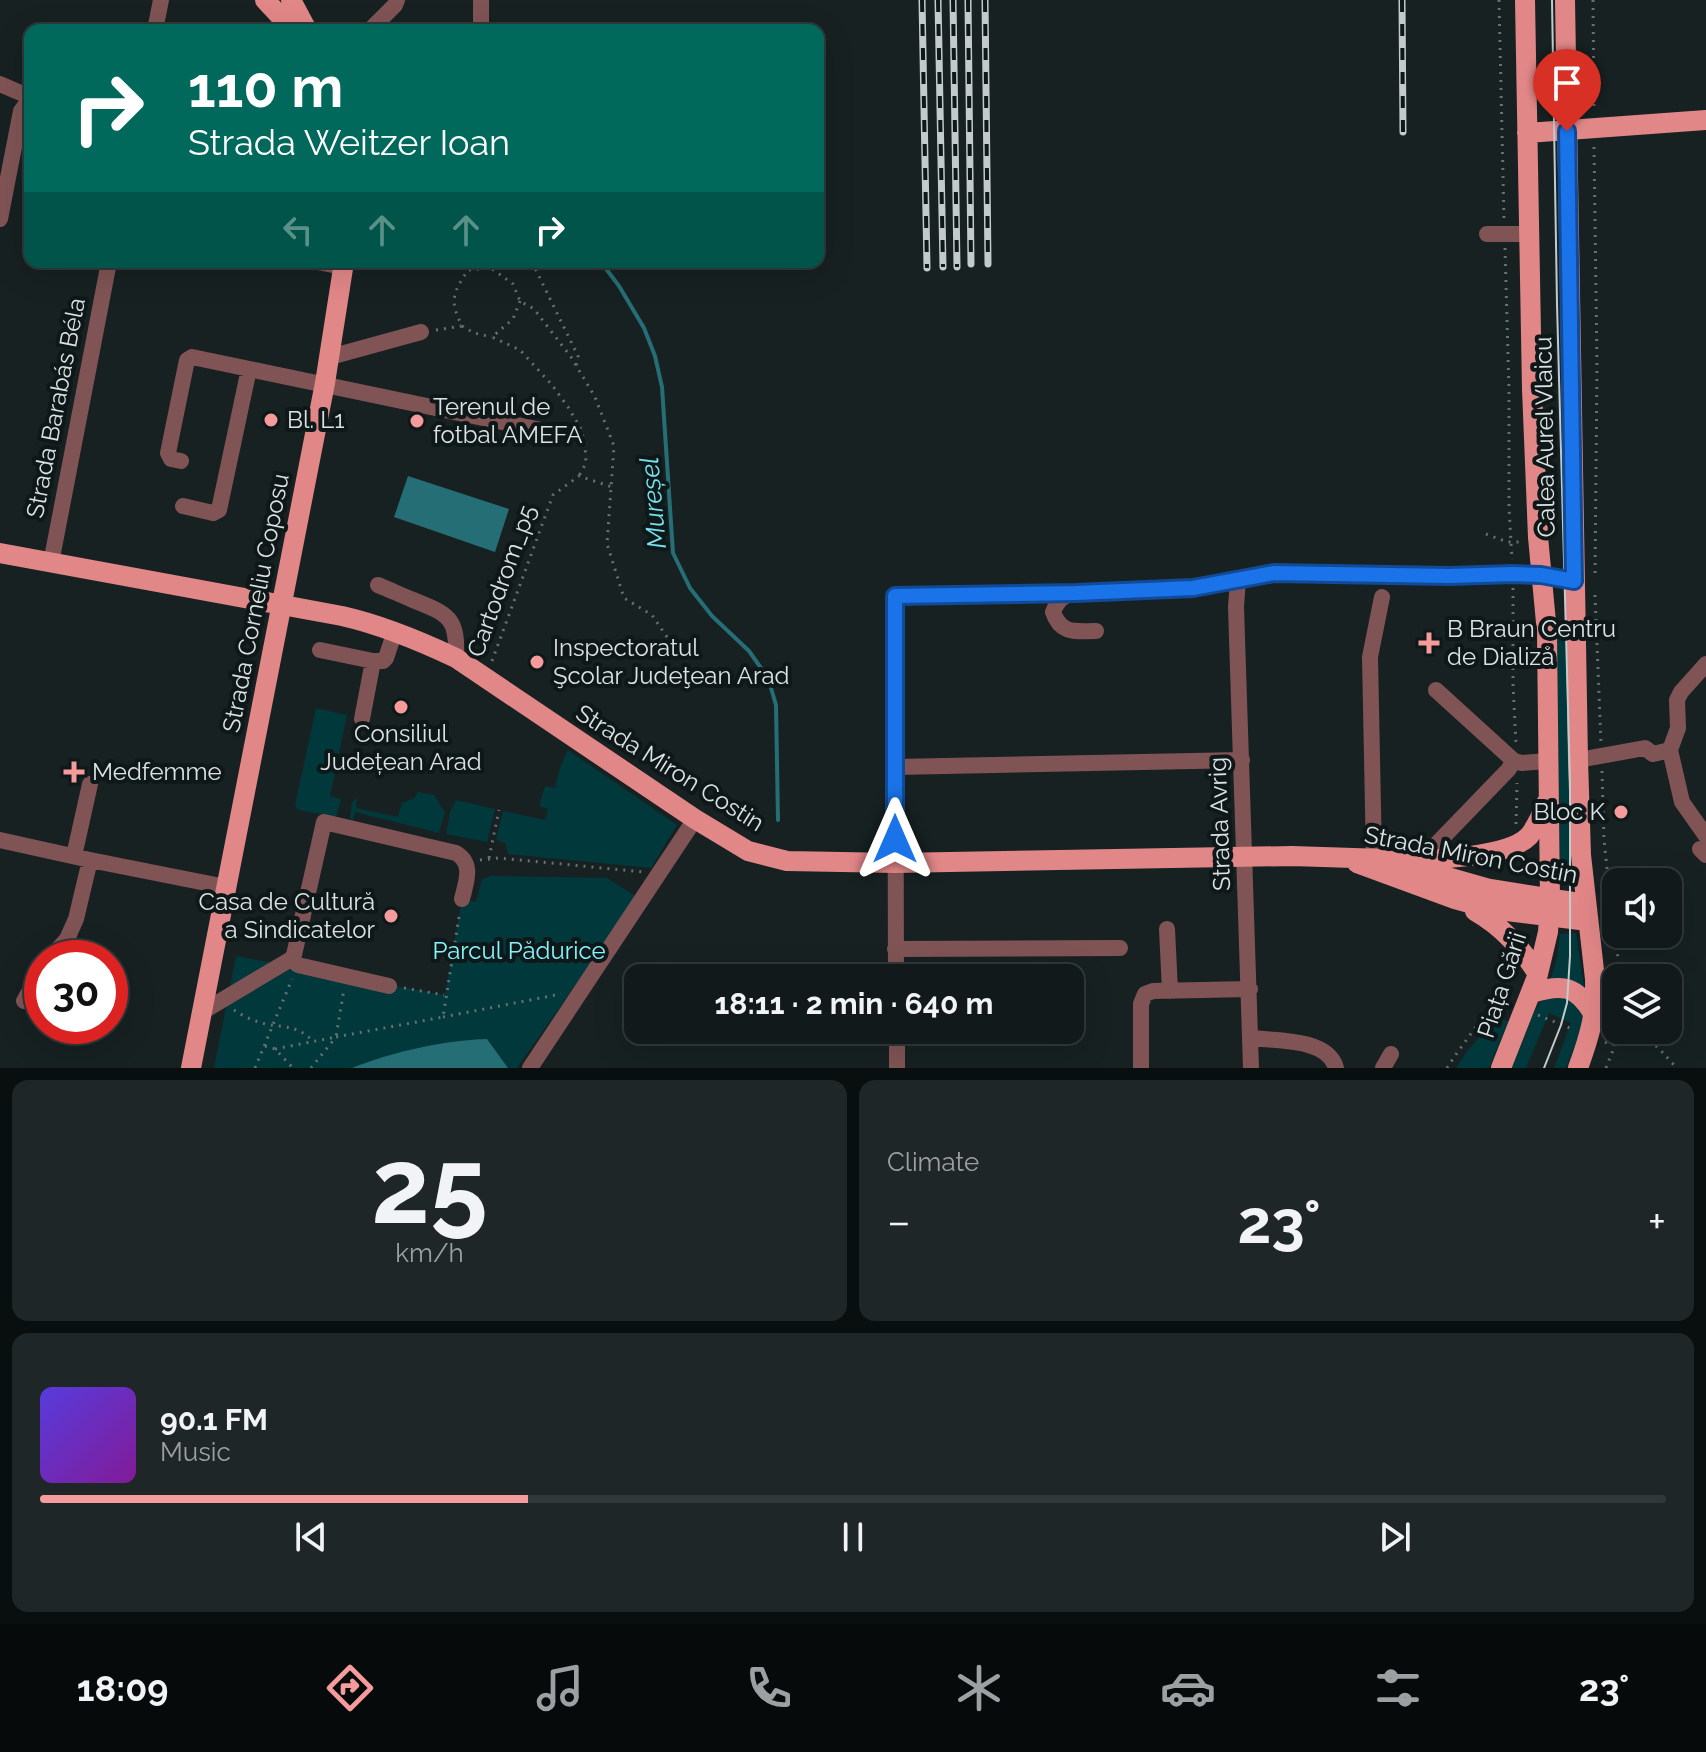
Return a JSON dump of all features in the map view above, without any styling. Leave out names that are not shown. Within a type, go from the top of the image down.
[{"type":"main road","points":[[265,0],[287,24]]},
{"type":"main road","points":[[291,0],[304,24]]},
{"type":"main road","name":"Calea Aurel Vlaicu","points":[[1525,0],[1532,389],[1541,575],[1547,633],[1549,908]]},
{"type":"main road","name":"Calea Aurel Vlaicu","points":[[1565,0],[1578,760],[1581,855],[1587,913]]},
{"type":"main road","points":[[1527,133],[1706,120]]},
{"type":"main road","name":"Strada Corneliu Coposu","points":[[191,1068],[330,357],[343,268]]},
{"type":"main road","name":"Strada Miron Costin","points":[[0,553],[282,605],[363,621],[395,631],[456,658],[695,819],[748,851],[771,858],[804,863],[1246,857],[1379,859],[1549,908]]},
{"type":"main road","points":[[1379,859],[1469,856],[1491,853],[1522,842],[1532,831],[1549,795]]},
{"type":"main road","name":"Strada Miron Costin","points":[[1346,857],[1365,867],[1491,909],[1549,908],[1587,913]]},
{"type":"main road","points":[[1455,899],[1501,928],[1526,955],[1535,983],[1569,989],[1580,995],[1594,1015]]},
{"type":"main road","name":"Piața Gării","points":[[1501,1068],[1535,983],[1548,932],[1549,908]]},
{"type":"main road","points":[[1578,1068],[1594,1015],[1595,979],[1587,913]]},
{"type":"street","points":[[156,24],[161,0]]},
{"type":"street","points":[[380,24],[397,0]]},
{"type":"street","points":[[481,0],[481,24]]},
{"type":"street","points":[[0,84],[24,95]]},
{"type":"street","points":[[0,219],[24,107]]},
{"type":"street","points":[[1487,234],[1529,234]]},
{"type":"street","name":"Strada Barabás Béla","points":[[51,563],[108,268]]},
{"type":"street","points":[[330,357],[421,332]]},
{"type":"street","points":[[181,461],[171,459],[168,453],[187,360],[192,357],[546,431]]},
{"type":"street","points":[[183,506],[213,513],[219,510],[249,369]]},
{"type":"street","points":[[896,964],[895,596],[1193,588],[1274,573],[1513,574],[1574,581]]},
{"type":"street","name":"Strada Avrig","points":[[1238,579],[1236,607],[1251,1068]]},
{"type":"street","points":[[378,585],[440,610],[452,623],[457,637],[456,658]]},
{"type":"street","points":[[1076,593],[1066,595],[1056,604],[1053,612],[1056,620],[1068,630],[1096,631]]},
{"type":"street","points":[[1379,859],[1370,657],[1382,597]]},
{"type":"street","points":[[320,650],[383,661],[395,631]]},
{"type":"street","points":[[362,719],[373,661]]},
{"type":"street","points":[[1704,846],[1682,802],[1670,750],[1678,728],[1677,700],[1706,664]]},
{"type":"street","points":[[1436,690],[1514,761],[1548,761]]},
{"type":"street","points":[[1578,760],[1645,748],[1653,754],[1670,750]]},
{"type":"street","points":[[895,767],[1242,760]]},
{"type":"street","points":[[1423,858],[1514,761]]},
{"type":"street","points":[[66,940],[76,919],[90,784]]},
{"type":"street","points":[[530,1068],[695,819]]},
{"type":"street","points":[[294,962],[324,822],[462,856],[468,865],[462,899]]},
{"type":"street","points":[[0,840],[226,887]]},
{"type":"street","points":[[1167,929],[1170,991]]},
{"type":"street","points":[[895,949],[1120,948]]},
{"type":"street","points":[[202,1012],[294,962],[346,978],[389,986]]},
{"type":"street","points":[[1141,1068],[1141,1004],[1145,994],[1153,991],[1250,989]]},
{"type":"street","points":[[1251,1038],[1321,1049],[1333,1058],[1336,1068]]},
{"type":"street","points":[[897,1044],[897,1068]]},
{"type":"path","points":[[1499,0],[1513,684]]},
{"type":"path","points":[[1593,0],[1594,111]]},
{"type":"path","points":[[1594,147],[1597,365],[1595,577]]},
{"type":"path","points":[[612,487],[579,476],[586,463],[581,429],[552,385],[520,350],[462,326],[453,309],[454,291],[468,270],[491,268],[513,284],[520,301],[534,309],[595,397],[614,446],[612,487],[607,544],[624,598],[652,615],[667,637]]},
{"type":"path","points":[[535,268],[578,356],[576,366]]},
{"type":"path","points":[[492,337],[513,319],[520,301]]},
{"type":"path","points":[[421,332],[462,326]]},
{"type":"path","name":"Cartodrom_p5","points":[[485,679],[553,495],[579,476]]},
{"type":"path","points":[[1486,534],[1511,543]]},
{"type":"path","points":[[1595,595],[1606,854],[1619,964]]},
{"type":"path","points":[[489,858],[499,810]]},
{"type":"path","points":[[468,865],[489,858],[660,873]]},
{"type":"path","points":[[443,1017],[462,899]]},
{"type":"path","points":[[255,1068],[274,1025],[294,962]]},
{"type":"path","points":[[311,1068],[336,1037],[346,978]]},
{"type":"path","points":[[389,986],[445,995]]},
{"type":"path","points":[[265,1046],[275,1049],[583,990]]},
{"type":"path","points":[[1447,1068],[1496,994]]},
{"type":"path","points":[[223,999],[236,1012],[264,1024],[290,1026],[314,1042]]},
{"type":"path","points":[[1606,1068],[1615,1044]]},
{"type":"path","points":[[1654,1044],[1677,1068]]},
{"type":"path","points":[[275,1049],[293,1068]]},
{"type":"path","points":[[284,1068],[285,1061]]},
{"type":"green space","points":[[1557,621],[1571,621],[1575,881],[1568,886],[1560,884]]},
{"type":"green space","points":[[316,708],[347,715],[330,796],[341,799],[336,817],[299,810],[295,805]]},
{"type":"green space","points":[[568,750],[677,825],[651,868],[508,854],[506,844],[496,839],[503,811],[545,820],[548,809],[539,806],[545,786],[555,788]]},
{"type":"green space","points":[[418,792],[434,795],[445,812],[439,833],[355,812],[353,821],[350,818],[352,802],[357,798],[356,808],[398,817],[402,803],[414,798]]},
{"type":"green space","points":[[456,800],[495,809],[487,842],[446,834]]},
{"type":"green space","name":"Parcul Pădurice","points":[[491,876],[607,878],[637,897],[517,1068],[508,1068],[487,1039],[446,1043],[352,1068],[214,1068],[236,956],[445,995],[462,899],[476,902],[482,879]]},
{"type":"green space","points":[[1576,933],[1584,987],[1572,983],[1549,984],[1560,934]]},
{"type":"green space","points":[[1571,996],[1583,1016],[1582,1027],[1566,1068],[1554,1068],[1571,1023],[1549,1013],[1526,1068],[1512,1068],[1542,998]]},
{"type":"green space","points":[[1498,1016],[1508,1022],[1489,1068],[1456,1068],[1468,1050]]},
{"type":"shaded area","points":[[408,476],[509,509],[495,552],[394,517]]},
{"type":"shaded area","points":[[487,1039],[508,1068],[352,1068],[418,1048]]},
{"type":"waterway","name":"Mureșel","points":[[606,268],[644,328],[655,356],[662,387],[673,553],[690,588],[712,616],[749,651],[768,678],[776,705],[778,820]]},
{"type":"tram line","points":[[1544,1068],[1567,1003],[1570,956],[1570,781],[1552,0]]},
{"type":"railway","points":[[922,0],[927,268]]},
{"type":"railway","points":[[938,0],[943,267]]},
{"type":"railway","points":[[953,0],[957,267]]},
{"type":"railway","points":[[968,0],[971,264]]},
{"type":"railway","points":[[985,0],[988,264]]},
{"type":"railway","points":[[1402,0],[1403,132]]},
{"type":"place","name":"Bl. L1","points":[[271,420]]},
{"type":"place","name":"Terenul de fotbal AMEFA","points":[[417,421]]},
{"type":"place","name":"B Braun Centru de Dializă","points":[[1429,643]]},
{"type":"place","name":"Inspectoratul Şcolar Judeţean Arad","points":[[537,662]]},
{"type":"place","name":"Consiliul Județean Arad","points":[[401,707]]},
{"type":"place","name":"Medfemme","points":[[74,772]]},
{"type":"place","name":"Bloc K","points":[[1621,812]]},
{"type":"place","name":"Casa de Cultură a Sindicatelor","points":[[391,916]]},
{"type":"route","points":[[895,839],[895,596],[1193,588],[1274,573],[1513,574],[1574,581],[1567,131]]}]
